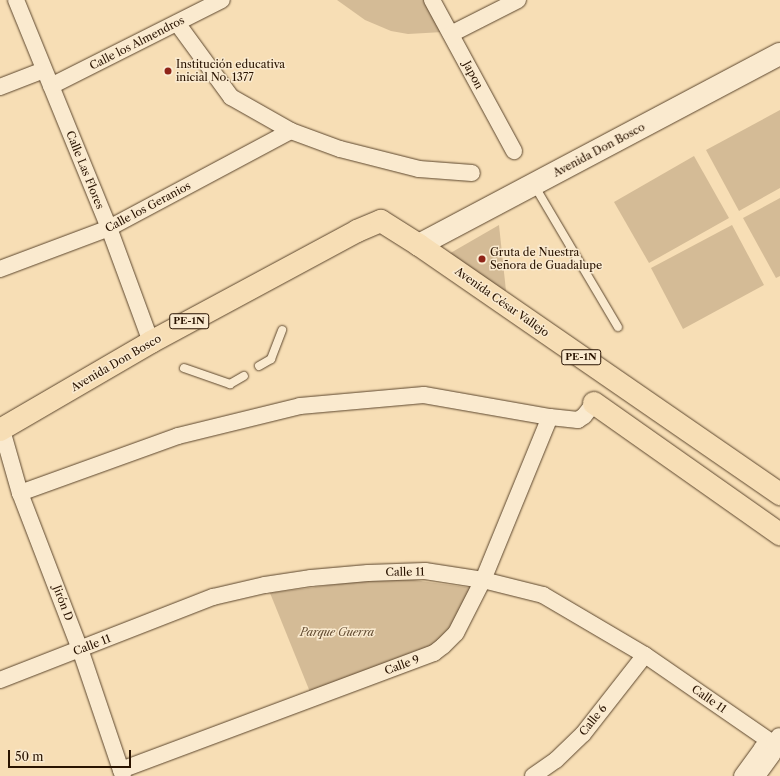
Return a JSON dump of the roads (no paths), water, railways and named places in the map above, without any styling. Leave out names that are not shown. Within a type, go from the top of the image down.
[{"type":"main road","name":"Avenida Don Bosco","points":[[419,245],[780,54]]},
{"type":"main road","name":"Avenida Don Bosco","points":[[1,432],[151,342],[357,231],[381,221]]},
{"type":"main road","name":"Avenida César Vallejo","points":[[381,221],[419,245],[780,494]]},
{"type":"main road","points":[[594,403],[780,534]]},
{"type":"street","name":"Calle Las Flores","points":[[16,0],[109,228],[151,342]]},
{"type":"street","name":"Calle los Almendros","points":[[51,86],[222,0]]},
{"type":"street","name":"Japon","points":[[432,0],[514,151]]},
{"type":"street","points":[[451,34],[518,0]]},
{"type":"street","points":[[177,23],[232,97],[291,131],[340,149],[419,170],[472,173]]},
{"type":"street","points":[[0,87],[44,70]]},
{"type":"street","name":"Calle los Geranios","points":[[0,269],[109,228],[291,131]]},
{"type":"street","points":[[20,493],[178,436],[300,406],[424,395],[550,417],[578,420],[584,416],[594,403]]},
{"type":"street","name":"Calle 9","points":[[122,773],[434,653],[456,633],[483,580],[550,417]]},
{"type":"street","name":"Jirón D","points":[[1,432],[20,493],[80,649],[122,773]]},
{"type":"street","name":"Calle 11","points":[[0,680],[213,597],[265,585],[368,573],[425,571],[483,580],[543,595],[645,655],[778,742]]},
{"type":"street","name":"Calle 6","points":[[533,776],[556,760],[583,734],[645,655]]},
{"type":"street","points":[[742,776],[762,748],[778,742]]},
{"type":"street","points":[[757,776],[772,755],[778,742]]},
{"type":"lane","points":[[533,184],[618,327]]},
{"type":"lane","points":[[260,366],[271,359],[282,330]]},
{"type":"lane","points":[[184,368],[230,384],[244,376]]},
{"type":"place","name":"Institución educativa inicial No. 1377","points":[[168,71]]},
{"type":"place","name":"Gruta de Nuestra Señora de Guadalupe","points":[[482,259]]},
{"type":"park label","name":"Parque Guerra","points":[[337,632]]}]
